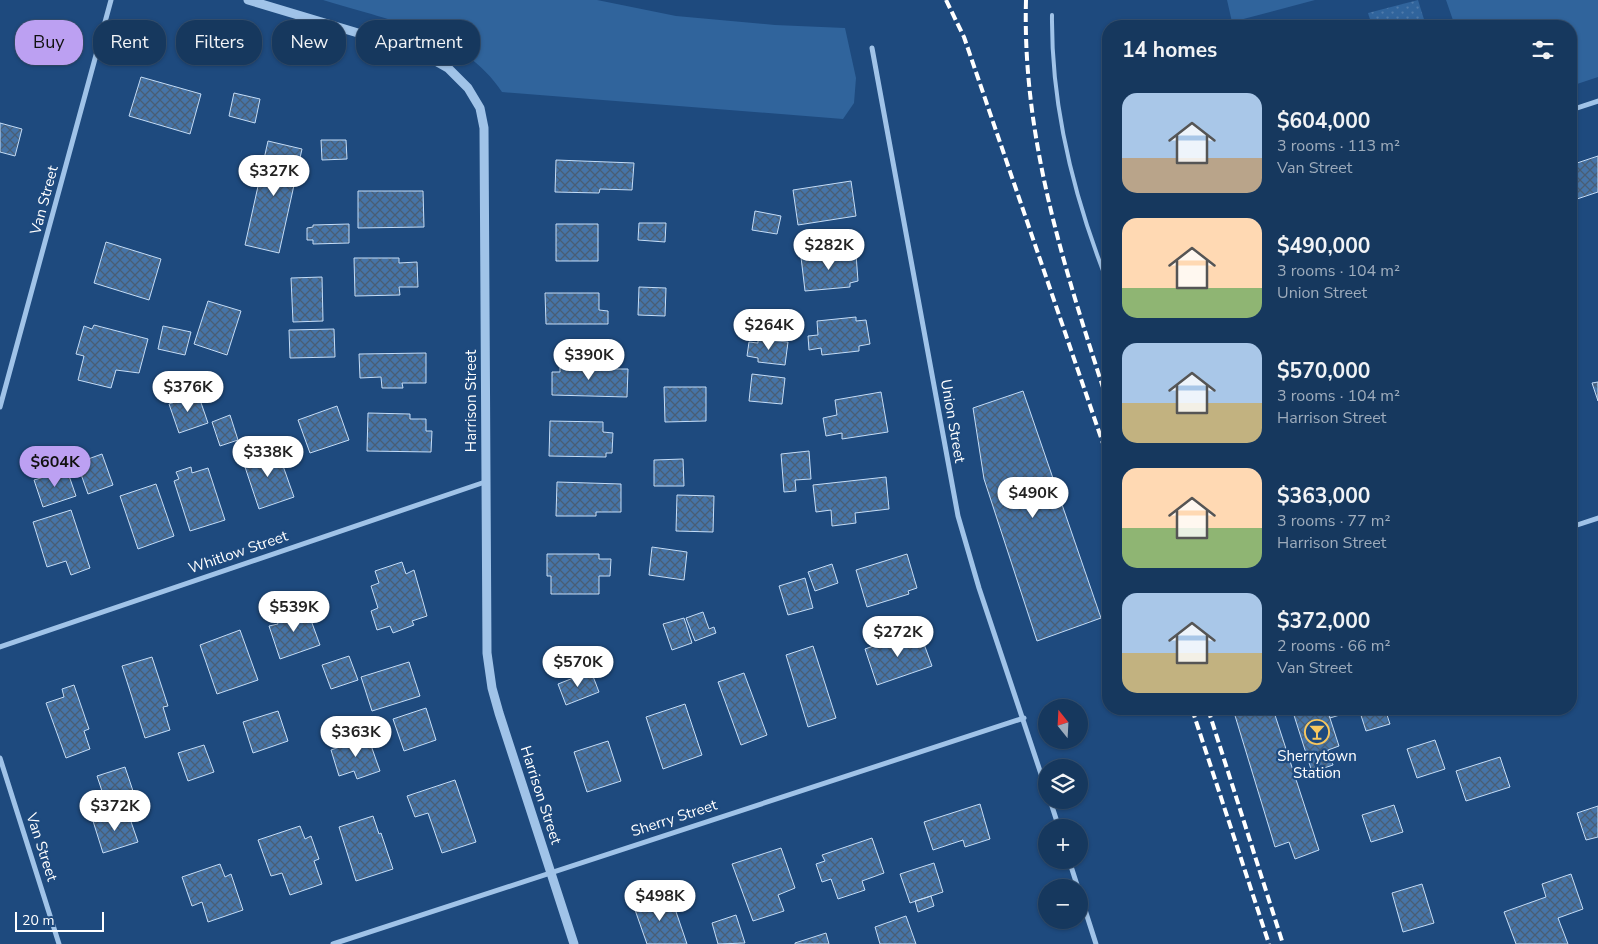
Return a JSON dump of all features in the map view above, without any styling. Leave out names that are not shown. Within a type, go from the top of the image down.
[{"type":"street","name":"Van Street","points":[[0,407],[111,0]]},
{"type":"street","name":"Harrison Street","points":[[248,0],[418,51],[448,68],[468,88],[480,108],[484,128],[487,653],[492,688],[574,944]]},
{"type":"street","name":"Union Street","points":[[872,48],[958,516],[979,588],[1038,763]]},
{"type":"street","points":[[1577,108],[1598,100]]},
{"type":"street","name":"Whitlow Street","points":[[0,647],[485,482]]},
{"type":"street","points":[[1577,525],[1598,518]]},
{"type":"street","name":"Sherry Street","points":[[333,944],[550,871],[1024,718]]},
{"type":"street","name":"Van Street","points":[[0,758],[59,944]]},
{"type":"street","points":[[1088,919],[1096,944]]},
{"type":"lane","points":[[1052,15],[1058,98],[1070,168],[1102,260]]},
{"type":"shaded area","points":[[323,0],[597,0],[676,16],[775,25],[845,28],[856,78],[854,103],[843,119],[502,92],[478,65],[480,65],[480,20],[389,20]]},
{"type":"shaded area","points":[[1227,0],[1315,0],[1240,20],[1232,20]]},
{"type":"shaded area","points":[[1418,0],[1424,20],[1370,20],[1368,13]]},
{"type":"shaded area","points":[[1446,0],[1598,0],[1598,77],[1577,84],[1577,20],[1453,20]]},
{"type":"building","points":[[141,77],[201,94],[190,134],[129,116]]},
{"type":"building","points":[[234,93],[260,99],[255,123],[229,116]]},
{"type":"building","points":[[0,123],[22,129],[15,156],[0,152]]},
{"type":"building","points":[[321,140],[346,140],[347,159],[322,160]]},
{"type":"building","points":[[268,141],[302,149],[279,253],[245,245]]},
{"type":"building","points":[[1598,156],[1598,192],[1577,199],[1577,163]]},
{"type":"building","points":[[556,160],[634,163],[632,190],[600,189],[599,193],[555,192]]},
{"type":"building","points":[[851,181],[856,216],[798,225],[793,190]]},
{"type":"building","points":[[358,191],[423,191],[424,227],[358,228]]},
{"type":"building","points":[[755,211],[781,216],[777,234],[752,230]]},
{"type":"building","points":[[639,223],[666,223],[665,242],[638,240]]},
{"type":"building","points":[[349,224],[349,243],[313,244],[313,240],[307,240],[307,228],[313,227],[313,225]]},
{"type":"building","points":[[556,224],[598,224],[598,261],[556,261]]},
{"type":"building","points":[[106,242],[161,259],[149,300],[94,283]]},
{"type":"building","points":[[846,252],[846,255],[856,254],[858,281],[850,283],[850,287],[805,291],[801,257]]},
{"type":"building","points":[[354,258],[399,258],[399,263],[417,262],[418,287],[399,287],[400,295],[355,296]]},
{"type":"building","points":[[322,277],[323,321],[293,322],[291,278]]},
{"type":"building","points":[[639,287],[666,288],[665,316],[638,315]]},
{"type":"building","points":[[545,293],[599,293],[599,310],[608,311],[608,324],[546,324]]},
{"type":"building","points":[[208,301],[241,311],[227,355],[194,344]]},
{"type":"building","points":[[856,317],[856,321],[866,320],[870,344],[859,346],[859,351],[822,355],[821,348],[809,350],[808,336],[818,335],[817,321]]},
{"type":"building","points":[[94,325],[148,339],[139,373],[116,370],[111,388],[78,380],[84,356],[76,354],[84,326],[92,329]]},
{"type":"building","points":[[163,326],[191,332],[185,355],[158,349]]},
{"type":"building","points":[[334,329],[335,357],[290,358],[289,330]]},
{"type":"building","points":[[758,339],[788,342],[785,365],[758,362],[758,358],[747,356],[749,342],[758,343]]},
{"type":"building","points":[[426,353],[426,383],[402,383],[403,388],[382,388],[381,377],[360,378],[359,354]]},
{"type":"building","points":[[560,362],[603,363],[603,369],[628,369],[627,397],[552,395],[552,372],[560,372]]},
{"type":"building","points":[[752,374],[785,378],[782,404],[749,401]]},
{"type":"building","points":[[1598,382],[1598,401],[1592,383]]},
{"type":"building","points":[[664,387],[706,387],[706,421],[665,422]]},
{"type":"building","points":[[1023,391],[1101,618],[1037,641],[984,479],[973,408]]},
{"type":"building","points":[[881,392],[888,432],[842,439],[842,433],[826,436],[823,418],[837,415],[835,400]]},
{"type":"building","points":[[198,394],[208,423],[179,433],[169,404]]},
{"type":"building","points":[[337,406],[349,440],[310,453],[298,420]]},
{"type":"building","points":[[368,413],[410,414],[410,419],[426,419],[426,431],[432,431],[431,452],[367,451]]},
{"type":"building","points":[[230,415],[238,440],[220,446],[212,422]]},
{"type":"building","points":[[550,421],[603,422],[603,432],[613,433],[612,453],[606,453],[606,457],[549,456]]},
{"type":"building","points":[[276,446],[294,497],[259,509],[242,458]]},
{"type":"building","points":[[809,451],[811,479],[795,480],[796,491],[784,492],[781,454]]},
{"type":"building","points":[[102,454],[113,485],[88,494],[77,463]]},
{"type":"building","points":[[683,459],[684,486],[654,486],[654,460]]},
{"type":"building","points":[[191,467],[192,473],[208,468],[225,520],[190,531],[174,481],[179,479],[176,472]]},
{"type":"building","points":[[67,470],[76,496],[43,507],[34,480]]},
{"type":"building","points":[[886,477],[889,509],[855,513],[856,523],[832,526],[831,510],[816,512],[813,485]]},
{"type":"building","points":[[557,482],[621,484],[621,512],[596,512],[596,516],[556,516]]},
{"type":"building","points":[[156,484],[174,536],[138,549],[120,496]]},
{"type":"building","points":[[677,495],[714,496],[713,532],[676,531]]},
{"type":"building","points":[[71,510],[90,568],[71,575],[66,561],[47,567],[33,522]]},
{"type":"building","points":[[652,547],[687,552],[684,580],[649,575]]},
{"type":"building","points":[[547,554],[599,554],[599,559],[611,559],[610,576],[599,576],[599,594],[551,594],[551,576],[547,576]]},
{"type":"building","points":[[907,554],[917,588],[908,591],[909,594],[867,607],[856,570]]},
{"type":"building","points":[[402,562],[406,574],[414,570],[427,616],[412,621],[414,625],[393,633],[390,626],[377,630],[371,611],[378,608],[371,586],[379,583],[375,571]]},
{"type":"building","points":[[832,564],[838,583],[815,591],[808,572]]},
{"type":"building","points":[[805,578],[813,608],[788,615],[779,586]]},
{"type":"building","points":[[298,607],[301,614],[308,612],[320,645],[280,659],[269,626],[278,624],[275,616]]},
{"type":"building","points":[[703,612],[709,629],[714,627],[716,633],[695,641],[686,618]]},
{"type":"building","points":[[684,618],[692,643],[672,650],[663,624]]},
{"type":"building","points":[[240,630],[258,680],[217,694],[200,645]]},
{"type":"building","points":[[920,633],[932,666],[877,685],[865,649],[890,640],[891,643]]},
{"type":"building","points":[[813,646],[836,718],[808,727],[786,655]]},
{"type":"building","points":[[349,656],[358,680],[331,689],[322,665]]},
{"type":"building","points":[[152,657],[168,706],[163,707],[170,730],[145,738],[122,666]]},
{"type":"building","points":[[409,662],[420,696],[372,711],[361,677]]},
{"type":"building","points":[[591,671],[599,692],[566,705],[558,684]]},
{"type":"building","points":[[744,673],[767,735],[741,745],[718,682]]},
{"type":"building","points":[[74,685],[89,729],[84,731],[90,749],[66,758],[46,703],[64,697],[62,689]]},
{"type":"building","points":[[685,704],[702,755],[663,769],[646,717]]},
{"type":"building","points":[[426,708],[436,740],[404,751],[393,719]]},
{"type":"building","points":[[278,711],[288,741],[253,753],[243,722]]},
{"type":"building","points":[[1235,715],[1275,715],[1319,850],[1295,859],[1289,842],[1275,847]]},
{"type":"building","name":"Sherrytown Station","points":[[1294,715],[1329,715],[1339,746],[1328,750],[1333,765],[1312,772]]},
{"type":"building","points":[[1329,715],[1340,715],[1330,718]]},
{"type":"building","points":[[1361,715],[1387,715],[1390,724],[1366,731]]},
{"type":"building","points":[[367,734],[380,771],[357,779],[354,771],[339,776],[331,750],[345,745],[344,741]]},
{"type":"building","points":[[1435,740],[1445,769],[1417,778],[1407,749]]},
{"type":"building","points":[[608,741],[621,781],[587,792],[574,752]]},
{"type":"building","points":[[204,745],[214,772],[188,781],[178,753]]},
{"type":"building","points":[[1500,757],[1510,787],[1466,801],[1456,771]]},
{"type":"building","points":[[125,767],[135,797],[107,806],[97,776]]},
{"type":"building","points":[[455,780],[476,842],[442,853],[428,813],[415,817],[407,796]]},
{"type":"building","points":[[980,804],[990,839],[965,847],[963,840],[933,850],[924,822]]},
{"type":"building","points":[[1394,805],[1403,832],[1371,842],[1362,815]]},
{"type":"building","points":[[1598,806],[1598,837],[1586,840],[1577,813]]},
{"type":"building","points":[[127,810],[138,842],[103,853],[93,821]]},
{"type":"building","points":[[373,816],[393,869],[356,881],[339,827]]},
{"type":"building","points":[[300,826],[305,839],[311,836],[319,859],[314,861],[322,884],[290,895],[282,873],[271,876],[258,840]]},
{"type":"building","points":[[872,838],[884,873],[862,881],[865,890],[838,899],[831,879],[822,882],[816,864],[825,861],[822,855]]},
{"type":"building","points":[[781,848],[795,888],[778,895],[784,911],[753,921],[732,864]]},
{"type":"building","points":[[934,863],[943,892],[910,903],[900,874]]},
{"type":"building","points":[[220,864],[225,877],[231,874],[243,910],[208,922],[202,902],[192,906],[182,877]]},
{"type":"building","points":[[1571,874],[1583,909],[1558,918],[1568,944],[1516,944],[1504,912],[1546,897],[1542,884]]},
{"type":"building","points":[[1422,884],[1434,923],[1403,932],[1392,893]]},
{"type":"building","points":[[670,894],[687,944],[647,944],[634,907]]},
{"type":"building","points":[[931,896],[934,906],[918,912],[915,901]]},
{"type":"building","points":[[736,915],[745,943],[718,944],[712,923]]},
{"type":"building","points":[[906,916],[916,944],[880,944],[875,927]]},
{"type":"building","points":[[826,933],[829,944],[795,944],[795,943]]},
{"type":"railway","points":[[946,0],[964,37],[1102,441]]},
{"type":"railway","points":[[1026,0],[1031,104],[1039,155],[1063,256],[1102,384]]},
{"type":"railway","points":[[1194,715],[1269,944]]},
{"type":"railway","points":[[1210,715],[1283,944]]},
{"type":"place","name":"Sherrytown Station","points":[[1317,732]]}]
